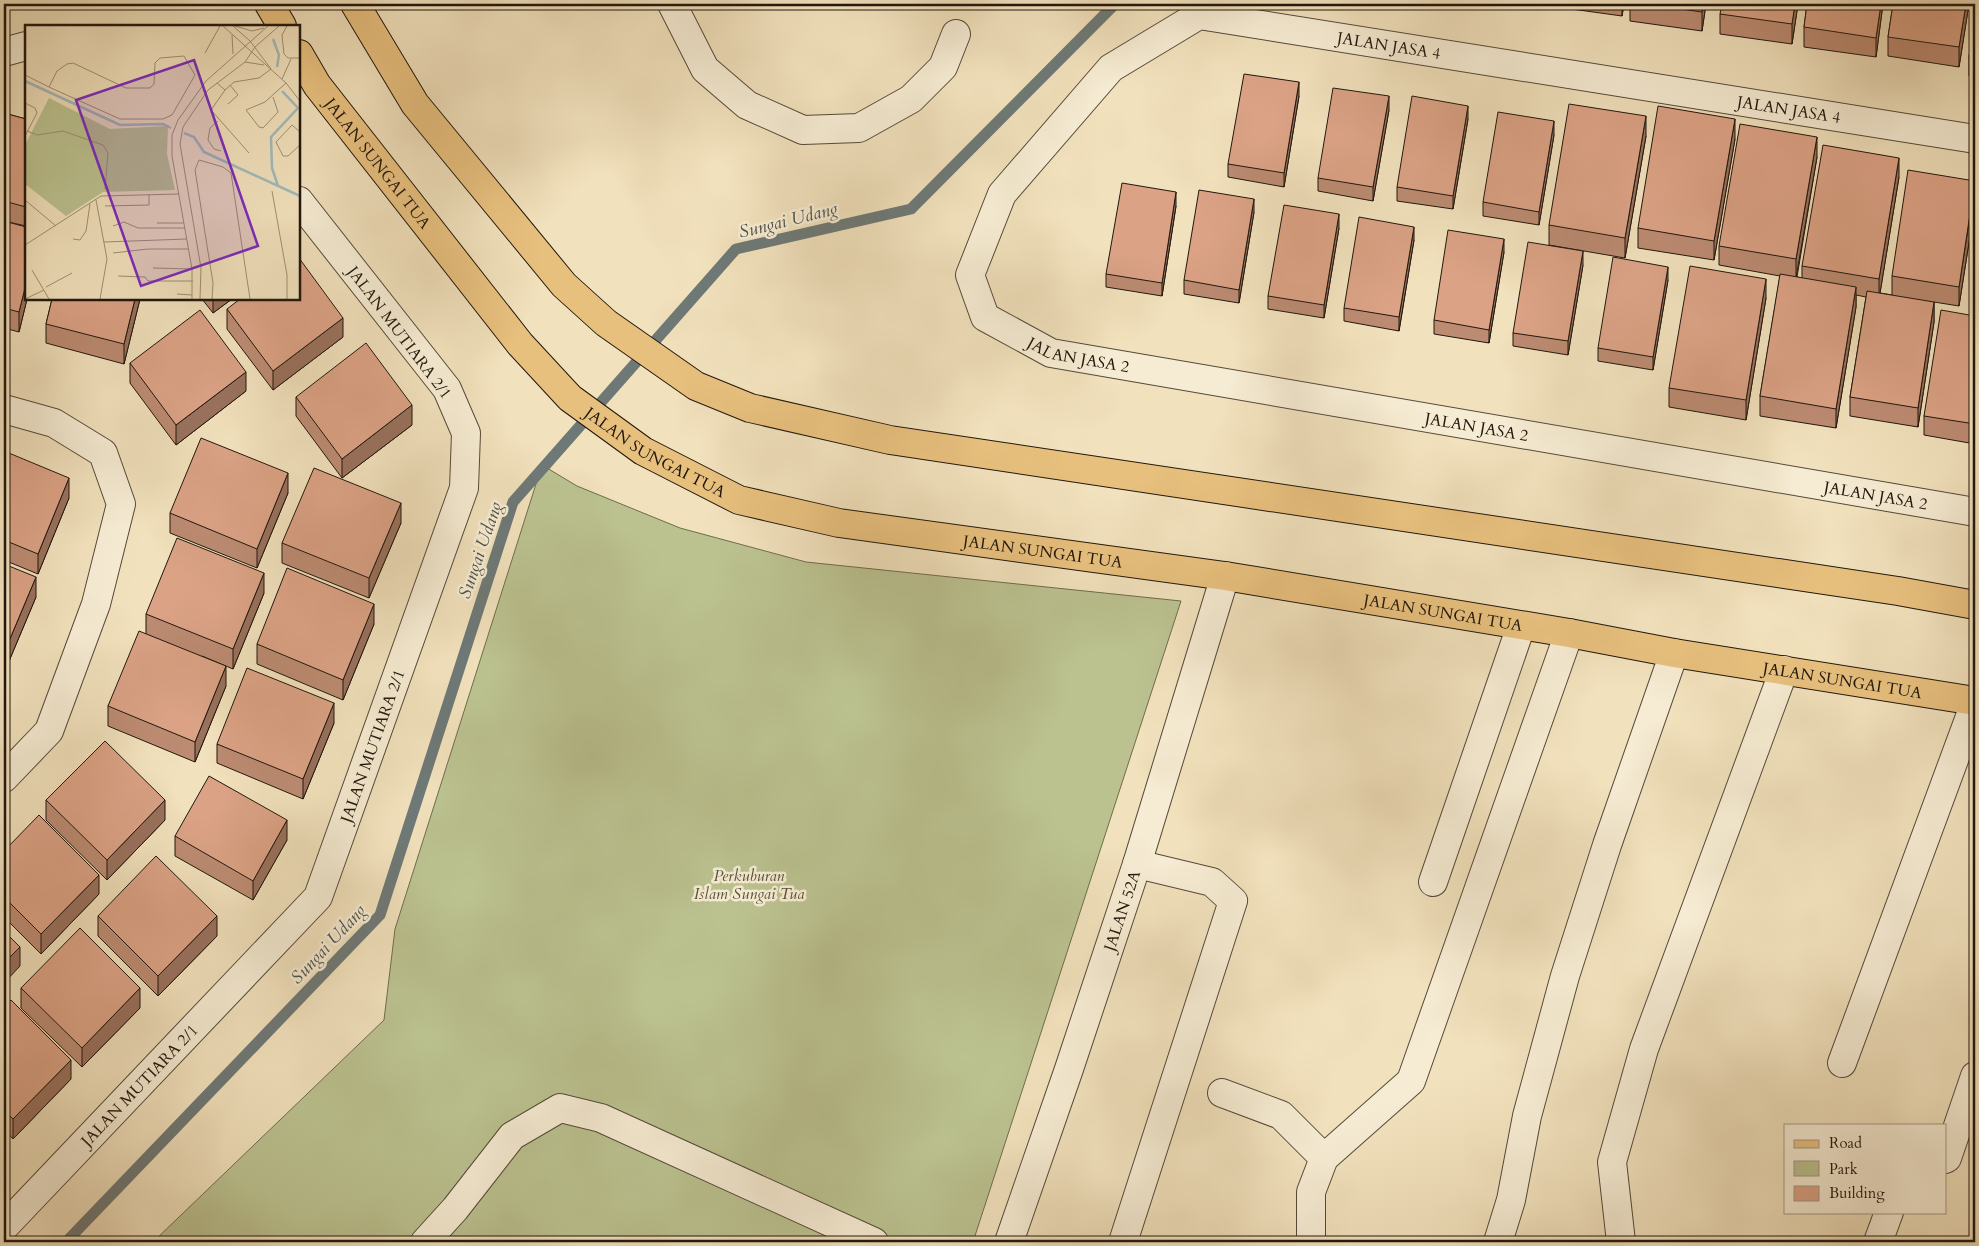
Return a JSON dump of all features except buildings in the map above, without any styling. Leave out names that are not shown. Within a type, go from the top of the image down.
[{"type":"main road","points":[[269,4],[281,25]]},
{"type":"main road","points":[[355,4],[415,104],[564,285],[606,323],[696,386],[750,408],[890,440],[1785,573],[1975,604]]},
{"type":"main road","name":"JALAN SUNGAI TUA","points":[[300,56],[317,85],[520,344],[570,398],[643,451],[738,500],[839,524],[1225,576],[1569,633],[1674,653],[1975,702]]},
{"type":"street","points":[[672,4],[705,69],[747,105],[803,130],[859,128],[912,99],[943,67],[956,34]]},
{"type":"street","name":"JALAN JASA 4","points":[[985,317],[970,276],[1002,194],[1111,68],[1199,15],[1975,139]]},
{"type":"street","points":[[4,52],[25,46]]},
{"type":"street","name":"JALAN MUTIARA 2/1","points":[[4,1227],[318,897],[464,488],[466,433],[447,389],[300,202]]},
{"type":"street","name":"JALAN JASA 2","points":[[985,317],[1051,353],[1975,512]]},
{"type":"street","points":[[4,409],[54,423],[103,453],[121,504],[96,604],[49,731],[4,778]]},
{"type":"street","name":"JALAN 52A","points":[[1008,1242],[1069,1068],[1137,864],[1225,576]]},
{"type":"street","points":[[1433,882],[1520,626]]},
{"type":"street","points":[[1311,1242],[1311,1192],[1324,1158],[1411,1081],[1569,633]]},
{"type":"street","points":[[1498,1242],[1511,1200],[1527,1116],[1565,976],[1606,845],[1674,653]]},
{"type":"street","points":[[1621,1242],[1612,1162],[1614,1152],[1644,1049],[1784,670]]},
{"type":"street","points":[[1842,1062],[1975,702]]},
{"type":"street","points":[[1123,1242],[1233,901],[1212,882],[1137,864]]},
{"type":"street","points":[[1946,1158],[1975,1076]]},
{"type":"street","points":[[1222,1093],[1281,1115],[1324,1158]]},
{"type":"street","points":[[425,1242],[455,1209],[512,1136],[560,1108],[601,1118],[874,1242]]},
{"type":"street","points":[[1878,1242],[1888,1214]]},
{"type":"green space","name":"Perkuburan Islam Sungai Tua","points":[[542,465],[577,486],[680,528],[806,562],[1181,601],[973,1242],[153,1242],[384,1020],[395,929]]},
{"type":"waterway","name":"Sungai Udang","points":[[66,1242],[380,915],[513,502],[736,249],[911,209],[1115,4]]}]
